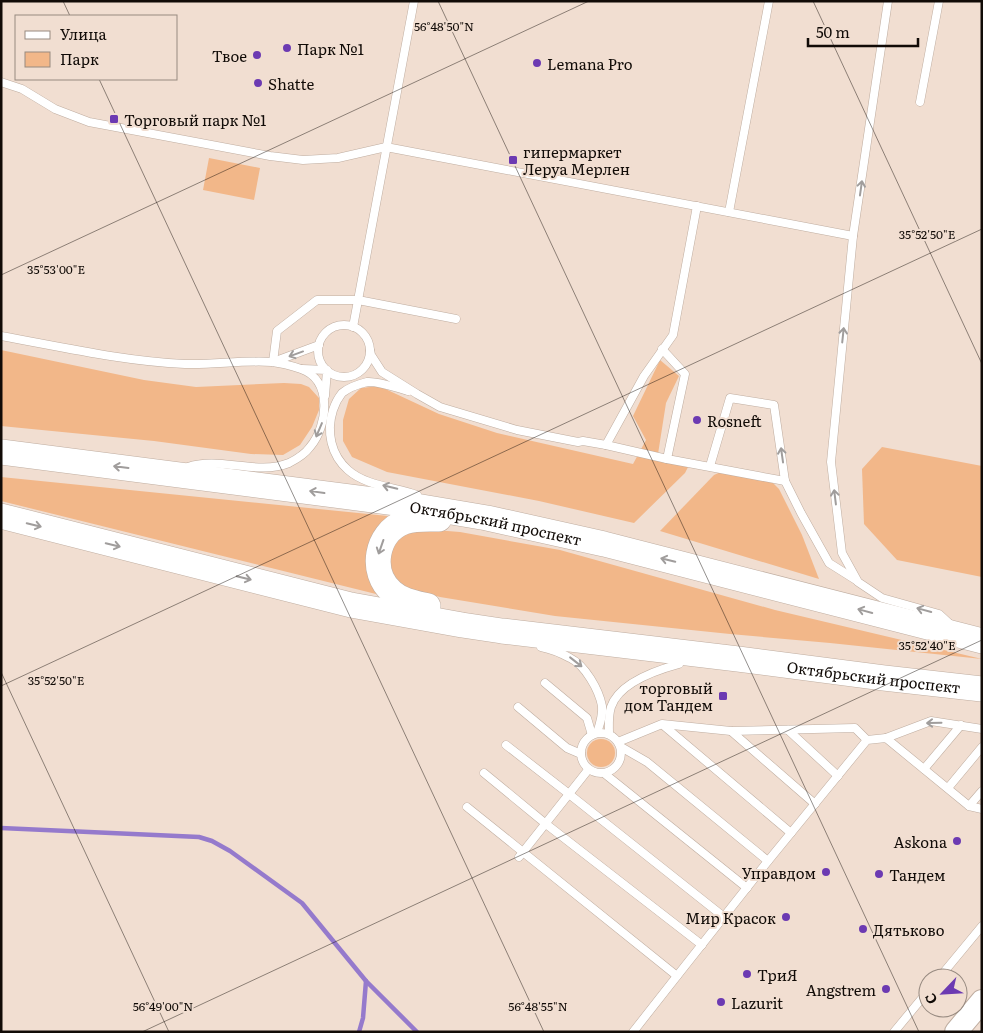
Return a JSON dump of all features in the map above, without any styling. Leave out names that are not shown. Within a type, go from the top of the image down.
[{"type":"main road","name":"Октябрьский проспект","points":[[1,452],[404,504],[487,518],[604,544],[973,639]]},
{"type":"main road","name":"Октябрьский проспект","points":[[1,516],[351,604],[517,636],[738,659],[982,689]]},
{"type":"main road","points":[[487,518],[417,519],[397,526],[387,535],[380,547],[378,561],[380,575],[387,587],[397,597],[404,600],[494,622],[517,636],[699,667],[738,659]]},
{"type":"main road","points":[[956,1032],[982,1001]]},
{"type":"lane","points":[[353,327],[414,1]]},
{"type":"lane","points":[[729,212],[769,1]]},
{"type":"lane","points":[[858,582],[842,553],[831,462],[853,236],[888,1]]},
{"type":"lane","points":[[920,102],[939,1]]},
{"type":"lane","points":[[1,82],[22,89],[55,109],[89,122],[270,156],[303,160],[338,158],[386,147],[853,236]]},
{"type":"lane","points":[[606,444],[644,376],[673,336],[697,206]]},
{"type":"lane","points":[[273,362],[276,331],[317,300],[358,300],[456,319]]},
{"type":"lane","points":[[170,473],[194,465],[209,464],[263,468],[275,467],[287,464],[310,448],[320,429],[324,413],[327,370],[320,359],[319,345],[323,337],[332,328],[341,325],[353,327],[364,335],[371,355],[382,372],[440,407],[517,430],[578,442],[606,444],[668,459],[785,481]]},
{"type":"lane","points":[[1,336],[136,360],[186,364],[273,362],[300,369],[315,378],[321,386],[324,400]]},
{"type":"lane","points":[[273,362],[319,345]]},
{"type":"lane","points":[[662,349],[685,374],[668,459]]},
{"type":"lane","points":[[352,388],[355,376],[368,360],[370,350]]},
{"type":"lane","points":[[300,369],[327,370],[339,376],[355,376],[417,394]]},
{"type":"lane","points":[[372,382],[352,388],[344,392],[338,399],[330,425],[331,440],[335,454],[350,472],[367,481],[424,498]]},
{"type":"lane","points":[[710,466],[730,398],[774,405],[785,481],[828,563],[882,598],[939,614],[973,639]]},
{"type":"lane","points":[[433,501],[487,518]]},
{"type":"lane","points":[[517,636],[571,658],[584,669],[597,692],[602,707],[601,722],[594,734],[583,743],[581,754],[584,765],[588,770],[594,773],[605,774],[611,772],[619,764],[622,752],[619,744],[609,734],[594,734]]},
{"type":"lane","points":[[609,734],[610,708],[618,695],[647,674],[679,664]]},
{"type":"lane","points":[[546,683],[587,718],[594,734]]},
{"type":"lane","points":[[518,707],[567,748],[581,754]]},
{"type":"lane","points":[[632,1032],[867,740],[886,738],[931,720],[982,729]]},
{"type":"lane","points":[[619,744],[662,724],[731,731],[854,728],[867,740]]},
{"type":"lane","points":[[662,724],[791,833]]},
{"type":"lane","points":[[924,769],[961,725]]},
{"type":"lane","points":[[788,730],[838,776]]},
{"type":"lane","points":[[731,731],[815,804]]},
{"type":"lane","points":[[886,738],[969,806],[982,809]]},
{"type":"lane","points":[[619,744],[647,762],[768,861]]},
{"type":"lane","points":[[506,746],[724,917]]},
{"type":"lane","points":[[948,788],[982,747]]},
{"type":"lane","points":[[521,855],[588,770]]},
{"type":"lane","points":[[484,773],[546,824],[702,945]]},
{"type":"lane","points":[[605,774],[746,888]]},
{"type":"lane","points":[[969,806],[982,791]]},
{"type":"lane","points":[[467,807],[521,855],[677,976]]},
{"type":"lane","points":[[947,968],[982,926]]},
{"type":"lane","points":[[894,1032],[918,1003]]},
{"type":"green space","points":[[209,158],[260,168],[254,200],[203,190]]},
{"type":"green space","points":[[1,350],[144,380],[196,387],[301,384],[309,387],[319,398],[319,410],[312,427],[300,445],[283,455],[251,454],[154,441],[1,426]]},
{"type":"green space","points":[[660,360],[679,376],[666,403],[658,454],[688,461],[688,467],[685,473],[634,523],[539,501],[387,472],[352,457],[343,441],[343,420],[349,399],[361,388],[379,386],[439,414],[497,433],[633,464],[646,440],[633,416]]},
{"type":"green space","points":[[882,447],[982,466],[982,577],[897,560],[864,524],[862,469]]},
{"type":"green space","points":[[725,470],[768,478],[779,489],[802,535],[819,579],[660,531],[714,475]]},
{"type":"green space","points":[[1,477],[388,516],[368,545],[367,565],[380,595],[1,501]]},
{"type":"green space","points":[[422,529],[460,532],[560,550],[775,610],[982,659],[555,616],[440,597],[403,587],[392,575],[388,561],[390,547],[404,533]]},
{"type":"green space","points":[[601,739],[611,743],[615,753],[611,763],[601,767],[591,763],[587,753],[591,743]]},
{"type":"waterway","points":[[1,828],[199,837],[212,841],[230,851],[302,903],[366,981],[417,1032]]},
{"type":"waterway","points":[[359,1032],[363,1018],[366,981]]},
{"type":"place","name":"Парк №1","points":[[287,48]]},
{"type":"place","name":"Твое","points":[[257,55]]},
{"type":"place","name":"Lemana Pro","points":[[537,63]]},
{"type":"place","name":"Shatte","points":[[258,83]]},
{"type":"place","name":"Торговый парк №1","points":[[114,119]]},
{"type":"place","name":"гипермаркет Леруа Мерлен","points":[[513,160]]},
{"type":"place","name":"Rosneft","points":[[697,420]]},
{"type":"place","name":"торговый дом Тандем","points":[[723,696]]},
{"type":"place","name":"Askona","points":[[957,841]]},
{"type":"place","name":"Управдом","points":[[826,872]]},
{"type":"place","name":"Тандем","points":[[879,874]]},
{"type":"place","name":"Мир Красок","points":[[786,917]]},
{"type":"place","name":"Дятьково","points":[[863,929]]},
{"type":"place","name":"ТриЯ","points":[[747,974]]},
{"type":"place","name":"Angstrem","points":[[886,989]]},
{"type":"place","name":"Lazurit","points":[[721,1002]]}]
